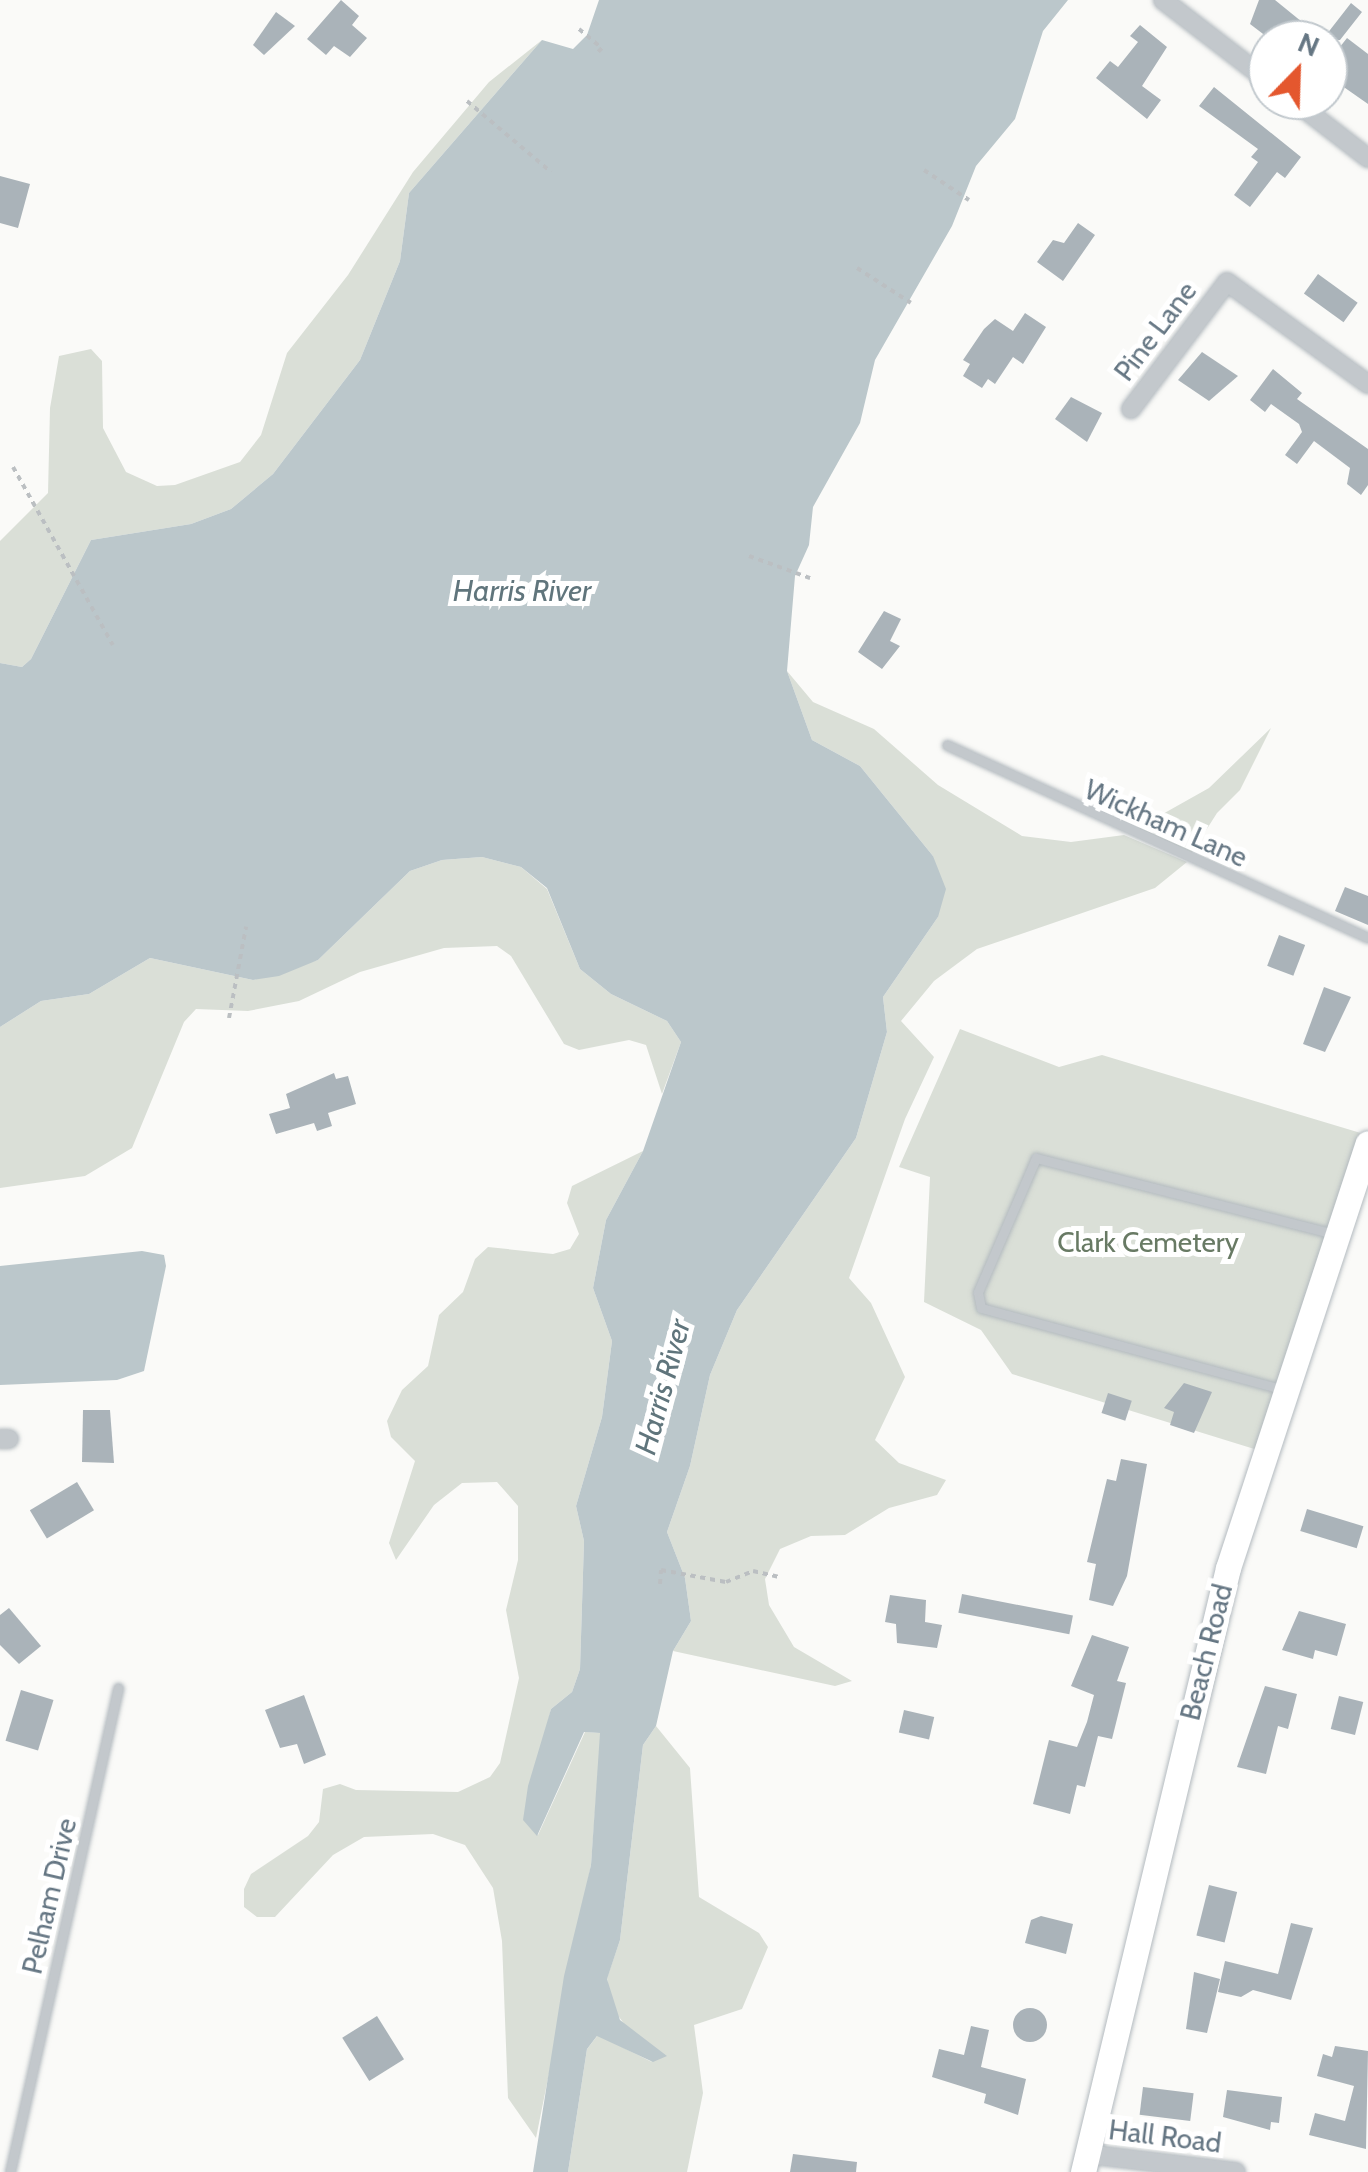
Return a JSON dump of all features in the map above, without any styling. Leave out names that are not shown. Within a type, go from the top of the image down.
[{"type":"street","points":[[1163,0],[1248,66]]},
{"type":"street","points":[[1319,120],[1368,158]]},
{"type":"street","name":"Pine Lane","points":[[1131,409],[1227,282],[1368,384]]},
{"type":"street","name":"Beach Road","points":[[1085,2163],[1228,1568],[1368,1143]]},
{"type":"street","name":"Hall Road","points":[[1085,2163],[1236,2172]]},
{"type":"lane","name":"Wickham Lane","points":[[947,745],[1368,938]]},
{"type":"lane","points":[[1287,1391],[981,1308],[978,1292],[1036,1158],[1338,1235]]},
{"type":"lane","name":"Pelham Drive","points":[[10,2172],[118,1688]]},
{"type":"path","points":[[578,28],[602,48],[596,54]]},
{"type":"path","points":[[467,101],[551,172]]},
{"type":"path","points":[[924,170],[969,200]]},
{"type":"path","points":[[858,268],[911,303]]},
{"type":"path","points":[[13,467],[113,644]]},
{"type":"path","points":[[749,556],[810,578]]},
{"type":"path","points":[[229,1018],[246,926]]},
{"type":"path","points":[[660,1584],[662,1570],[726,1582],[754,1571],[779,1577]]},
{"type":"green space","points":[[542,40],[409,193],[400,261],[360,360],[273,474],[231,509],[191,524],[91,540],[31,659],[22,667],[0,663],[0,541],[48,493],[50,408],[59,356],[91,349],[102,361],[103,428],[126,472],[157,486],[175,485],[240,462],[261,435],[287,353],[348,275],[413,172],[489,82]]},
{"type":"green space","points":[[787,671],[813,702],[874,729],[938,785],[1022,836],[1071,842],[1124,835],[1187,862],[1155,888],[977,949],[934,981],[901,1021],[934,1057],[905,1119],[849,1278],[871,1303],[905,1377],[875,1440],[899,1463],[946,1480],[937,1495],[889,1508],[845,1535],[811,1536],[780,1549],[765,1579],[769,1605],[794,1647],[852,1681],[835,1686],[673,1651],[691,1621],[685,1578],[667,1532],[690,1466],[710,1375],[737,1310],[856,1138],[887,1032],[883,997],[938,917],[933,856],[860,766],[812,740]]},
{"type":"green space","points":[[1271,728],[1240,790],[1217,813],[1191,854],[1136,829],[1209,788]]},
{"type":"green space","points":[[482,857],[521,867],[547,889],[580,969],[611,994],[667,1021],[681,1042],[662,1094],[646,1045],[629,1040],[579,1050],[564,1044],[511,956],[497,946],[444,948],[360,972],[299,1001],[248,1011],[196,1009],[184,1022],[132,1148],[85,1176],[0,1188],[0,1027],[41,1001],[89,994],[150,958],[253,980],[318,960],[410,871],[442,860]]},
{"type":"green space","name":"Clark Cemetery","points":[[960,1029],[1059,1067],[1102,1055],[1364,1134],[1264,1452],[1012,1374],[981,1330],[924,1302],[930,1177],[899,1167]]},
{"type":"green space","points":[[643,1151],[606,1220],[593,1288],[612,1341],[602,1417],[576,1506],[584,1541],[580,1669],[572,1692],[551,1709],[524,1820],[538,1835],[585,1732],[601,1733],[591,1865],[536,2138],[508,2098],[502,1941],[493,1888],[465,1845],[433,1834],[364,1837],[333,1855],[275,1917],[257,1917],[244,1907],[244,1889],[251,1874],[308,1836],[319,1822],[323,1789],[340,1784],[356,1790],[458,1792],[490,1777],[500,1763],[519,1678],[506,1610],[518,1560],[518,1506],[497,1482],[462,1483],[434,1505],[396,1560],[389,1543],[415,1461],[391,1437],[387,1421],[402,1390],[428,1366],[439,1315],[463,1292],[475,1259],[488,1247],[553,1254],[570,1249],[579,1234],[567,1203],[572,1186]]},
{"type":"green space","points":[[656,1726],[690,1768],[699,1897],[759,1933],[768,1947],[742,2009],[694,2025],[703,2093],[687,2172],[568,2172],[587,2049],[598,2035],[652,2062],[611,2006],[607,1978],[620,1940],[643,1745]]},
{"type":"water","name":"Harris River","points":[[599,0],[1068,0],[1043,31],[1015,119],[976,166],[952,226],[875,360],[860,423],[813,507],[809,545],[795,576],[787,671],[812,740],[860,766],[933,856],[946,889],[938,917],[883,997],[887,1032],[856,1138],[737,1310],[710,1375],[690,1466],[667,1532],[685,1578],[691,1621],[673,1651],[656,1726],[643,1745],[620,1940],[607,1979],[620,2020],[667,2056],[653,2062],[597,2036],[587,2049],[568,2172],[533,2172],[564,1976],[591,1865],[600,1733],[584,1732],[537,1836],[523,1820],[528,1786],[551,1709],[572,1692],[580,1669],[584,1541],[576,1506],[602,1417],[612,1341],[593,1288],[606,1220],[643,1151],[681,1042],[667,1021],[611,994],[580,969],[547,888],[521,867],[482,857],[442,860],[410,871],[318,960],[279,976],[253,980],[150,958],[89,994],[41,1001],[0,1027],[0,663],[22,667],[31,659],[91,540],[191,524],[231,509],[273,474],[360,360],[400,261],[409,193],[542,40],[573,49],[587,35]]},
{"type":"water","points":[[142,1251],[164,1255],[166,1266],[144,1371],[117,1380],[0,1385],[0,1266]]},
{"type":"building","points":[[341,0],[359,16],[352,25],[367,38],[350,57],[334,46],[326,55],[307,39]]},
{"type":"building","points":[[1259,0],[1275,0],[1300,20],[1252,20]]},
{"type":"building","points":[[1351,3],[1362,12],[1348,30],[1348,20],[1338,20]]},
{"type":"building","points":[[276,12],[295,26],[264,55],[253,45]]},
{"type":"building","points":[[1140,25],[1167,47],[1142,86],[1161,100],[1147,119],[1096,78],[1110,61],[1118,67],[1138,42],[1130,36]]},
{"type":"building","points":[[1348,39],[1368,54],[1368,104],[1348,90]]},
{"type":"building","points":[[1214,87],[1248,114],[1248,120],[1255,120],[1301,157],[1285,178],[1277,172],[1250,207],[1234,195],[1258,162],[1251,157],[1258,149],[1199,106]]},
{"type":"building","points":[[0,176],[30,184],[18,228],[0,223]]},
{"type":"building","points":[[1078,223],[1095,235],[1063,281],[1037,262],[1053,240],[1064,243]]},
{"type":"building","points":[[1318,274],[1358,303],[1344,322],[1304,293]]},
{"type":"building","points":[[1025,313],[1046,327],[1023,364],[1013,357],[995,384],[988,379],[982,388],[963,376],[970,364],[963,360],[984,329],[995,319],[1013,331]]},
{"type":"building","points":[[1202,352],[1238,376],[1209,401],[1178,380]]},
{"type":"building","points":[[1273,369],[1302,393],[1297,399],[1368,449],[1368,485],[1361,495],[1347,484],[1350,468],[1314,441],[1297,464],[1285,455],[1302,432],[1299,424],[1271,404],[1265,412],[1250,400]]},
{"type":"building","points":[[1071,397],[1102,413],[1087,442],[1055,419]]},
{"type":"building","points":[[884,611],[901,619],[890,641],[900,646],[882,669],[858,652]]},
{"type":"building","points":[[1345,887],[1368,896],[1368,925],[1335,911]]},
{"type":"building","points":[[1279,935],[1305,945],[1293,976],[1267,966]]},
{"type":"building","points":[[1324,987],[1351,997],[1325,1052],[1303,1044]]},
{"type":"building","points":[[334,1073],[336,1079],[348,1076],[356,1104],[328,1113],[332,1126],[317,1131],[314,1123],[276,1134],[269,1114],[290,1108],[286,1094]]},
{"type":"building","points":[[1184,1383],[1212,1392],[1194,1433],[1170,1425],[1174,1412],[1164,1408]]},
{"type":"building","points":[[1108,1393],[1132,1401],[1125,1421],[1102,1413]]},
{"type":"building","points":[[83,1410],[110,1410],[114,1463],[82,1462]]},
{"type":"building","points":[[1121,1459],[1147,1464],[1127,1576],[1113,1606],[1089,1600],[1096,1564],[1087,1562],[1107,1479],[1116,1481]]},
{"type":"building","points":[[77,1482],[94,1510],[47,1539],[30,1510]]},
{"type":"building","points":[[1307,1509],[1363,1526],[1357,1548],[1300,1531]]},
{"type":"building","points":[[962,1594],[1073,1616],[1069,1634],[958,1613]]},
{"type":"building","points":[[890,1595],[926,1600],[925,1622],[942,1625],[937,1648],[897,1643],[896,1624],[885,1622]]},
{"type":"building","points":[[9,1608],[41,1646],[19,1664],[0,1645],[0,1615]]},
{"type":"building","points":[[1299,1611],[1346,1624],[1337,1656],[1315,1650],[1313,1659],[1282,1650]]},
{"type":"building","points":[[1092,1635],[1129,1647],[1117,1681],[1126,1683],[1112,1739],[1098,1736],[1085,1787],[1077,1785],[1070,1814],[1033,1804],[1049,1740],[1077,1747],[1087,1722],[1094,1695],[1071,1686]]},
{"type":"building","points":[[1265,1686],[1297,1694],[1288,1729],[1278,1726],[1266,1774],[1237,1767]]},
{"type":"building","points":[[21,1690],[54,1700],[38,1751],[6,1741]]},
{"type":"building","points":[[304,1695],[326,1755],[304,1764],[297,1744],[280,1748],[265,1710]]},
{"type":"building","points":[[1339,1696],[1363,1702],[1355,1735],[1331,1729]]},
{"type":"building","points":[[904,1710],[934,1717],[929,1739],[899,1732]]},
{"type":"building","points":[[1209,1885],[1237,1892],[1225,1942],[1196,1935]]},
{"type":"building","points":[[1041,1916],[1073,1924],[1066,1954],[1025,1943],[1031,1920]]},
{"type":"building","points":[[1291,1923],[1313,1928],[1291,2000],[1253,1990],[1241,1997],[1218,1992],[1225,1961],[1278,1974]]},
{"type":"building","points":[[1194,1972],[1220,1979],[1207,2033],[1186,2029]]},
{"type":"building","points":[[1030,2008],[1042,2013],[1047,2025],[1042,2037],[1030,2042],[1018,2037],[1013,2025],[1018,2013]]},
{"type":"building","points":[[377,2016],[404,2059],[369,2081],[342,2038]]},
{"type":"building","points":[[971,2026],[989,2030],[981,2067],[1026,2079],[1018,2115],[984,2103],[986,2094],[932,2077],[939,2049],[964,2055]]},
{"type":"building","points":[[1335,2046],[1368,2051],[1366,2149],[1309,2135],[1315,2113],[1345,2121],[1354,2086],[1317,2076],[1323,2054],[1332,2057]]},
{"type":"building","points":[[1143,2087],[1194,2093],[1190,2121],[1140,2115]]},
{"type":"building","points":[[1227,2090],[1282,2097],[1279,2123],[1271,2122],[1270,2130],[1223,2117]]},
{"type":"building","points":[[793,2154],[857,2162],[856,2172],[790,2172]]}]
